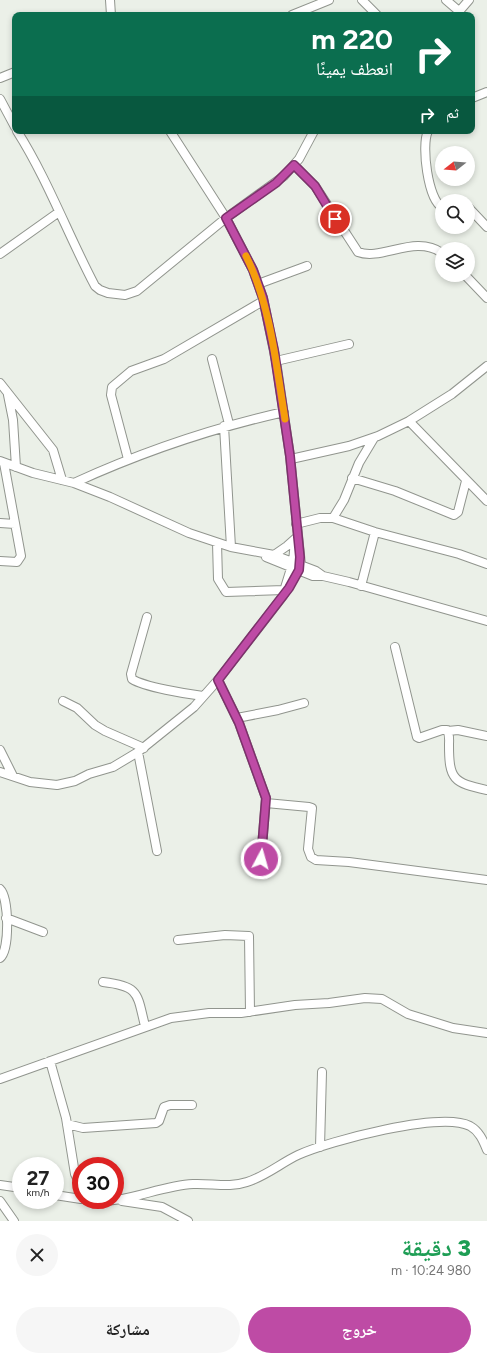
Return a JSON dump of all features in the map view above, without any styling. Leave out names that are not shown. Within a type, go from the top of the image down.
[{"type":"street","points":[[110,0],[111,12]]},
{"type":"street","points":[[299,12],[329,0]]},
{"type":"street","points":[[362,0],[374,12]]},
{"type":"street","points":[[446,0],[457,12]]},
{"type":"street","points":[[459,12],[469,0]]},
{"type":"street","points":[[0,78],[12,73]]},
{"type":"street","points":[[475,95],[487,92]]},
{"type":"street","points":[[0,98],[12,122]]},
{"type":"street","points":[[19,134],[40,170],[95,286],[108,293],[125,295],[132,294],[152,280],[226,218],[276,183],[294,165],[312,134]]},
{"type":"street","points":[[0,772],[44,785],[67,784],[89,774],[113,767],[141,750],[179,720],[218,680],[284,591],[296,566],[296,524],[290,459],[276,361],[263,301],[253,270],[226,218],[172,134]]},
{"type":"street","points":[[427,134],[424,147],[425,158],[435,198]]},
{"type":"street","points":[[294,165],[315,186],[358,252],[363,254],[372,253],[411,246],[430,248],[435,250]]},
{"type":"street","points":[[0,254],[59,212]]},
{"type":"street","points":[[475,214],[487,227]]},
{"type":"street","points":[[258,284],[307,266]]},
{"type":"street","points":[[472,282],[487,298]]},
{"type":"street","points":[[128,458],[116,416],[111,388],[131,371],[164,359],[263,301]]},
{"type":"street","points":[[276,361],[349,344]]},
{"type":"street","points":[[212,359],[226,425],[231,547]]},
{"type":"street","points":[[290,459],[327,452],[374,438],[409,420],[452,394],[487,366]]},
{"type":"street","points":[[0,383],[53,450],[62,480]]},
{"type":"street","points":[[8,393],[13,420],[16,467]]},
{"type":"street","points":[[74,483],[128,458],[226,425],[284,412]]},
{"type":"street","points":[[409,420],[466,481],[487,501]]},
{"type":"street","points":[[333,518],[344,500],[352,478],[374,438]]},
{"type":"street","points":[[2,462],[74,483],[110,497],[189,533],[217,543],[262,554],[274,555],[296,566]]},
{"type":"street","points":[[0,561],[12,563],[20,560],[21,556],[2,462]]},
{"type":"street","points":[[352,478],[395,491],[454,515],[458,512],[466,481]]},
{"type":"street","points":[[296,524],[320,518],[333,518],[375,532],[459,554],[487,564]]},
{"type":"street","points":[[0,523],[15,524]]},
{"type":"street","points":[[361,586],[375,532]]},
{"type":"street","points":[[274,555],[287,546],[296,535]]},
{"type":"street","points":[[217,543],[218,579],[226,592],[284,591]]},
{"type":"street","points":[[262,554],[280,563],[319,572],[323,576],[487,621]]},
{"type":"street","points":[[280,563],[284,591]]},
{"type":"street","points":[[147,617],[132,669],[132,679],[182,693],[203,696]]},
{"type":"street","points":[[395,647],[417,737],[419,738],[445,729],[448,732],[458,730],[487,736]]},
{"type":"street","points":[[218,680],[237,718],[265,795],[266,803],[261,859]]},
{"type":"street","points":[[63,701],[77,708],[95,725],[141,750]]},
{"type":"street","points":[[237,718],[304,703]]},
{"type":"street","points":[[448,732],[449,767],[453,777],[465,784],[487,790]]},
{"type":"street","points":[[0,750],[13,776]]},
{"type":"street","points":[[141,750],[157,851]]},
{"type":"street","points":[[266,803],[310,807],[311,819],[308,850],[311,857],[316,860],[349,862],[487,880]]},
{"type":"street","points":[[0,889],[5,896],[6,918],[5,952],[0,958]]},
{"type":"street","points":[[6,918],[43,932]]},
{"type":"street","points":[[178,940],[225,935],[249,936],[248,979],[250,1012]]},
{"type":"street","points":[[103,982],[121,984],[134,990],[138,996],[145,1026]]},
{"type":"street","points":[[0,1079],[145,1026],[186,1015],[250,1012],[296,1004],[329,1003],[370,998],[388,1001],[408,1014],[441,1024],[487,1033]]},
{"type":"street","points":[[50,1060],[67,1124],[72,1159]]},
{"type":"street","points":[[320,1147],[322,1072]]},
{"type":"street","points":[[67,1124],[82,1128],[156,1123],[159,1121],[164,1107],[170,1105],[192,1105]]},
{"type":"street","points":[[124,1198],[174,1186],[193,1184],[237,1184],[247,1182],[298,1155],[320,1147],[394,1127],[457,1121],[476,1130],[487,1150]]},
{"type":"street","points":[[0,1184],[12,1186]]},
{"type":"street","points":[[0,1201],[14,1221]]},
{"type":"street","points":[[124,1201],[162,1207],[188,1221]]},
{"type":"slow traffic","points":[[246,256],[253,270],[263,298],[276,361],[285,419]]},
{"type":"route","points":[[261,859],[266,798],[239,723],[228,697],[218,680],[278,604],[289,588],[301,565],[290,456],[276,361],[263,298],[253,270],[226,218],[276,183],[294,165],[315,186],[335,219]]}]
